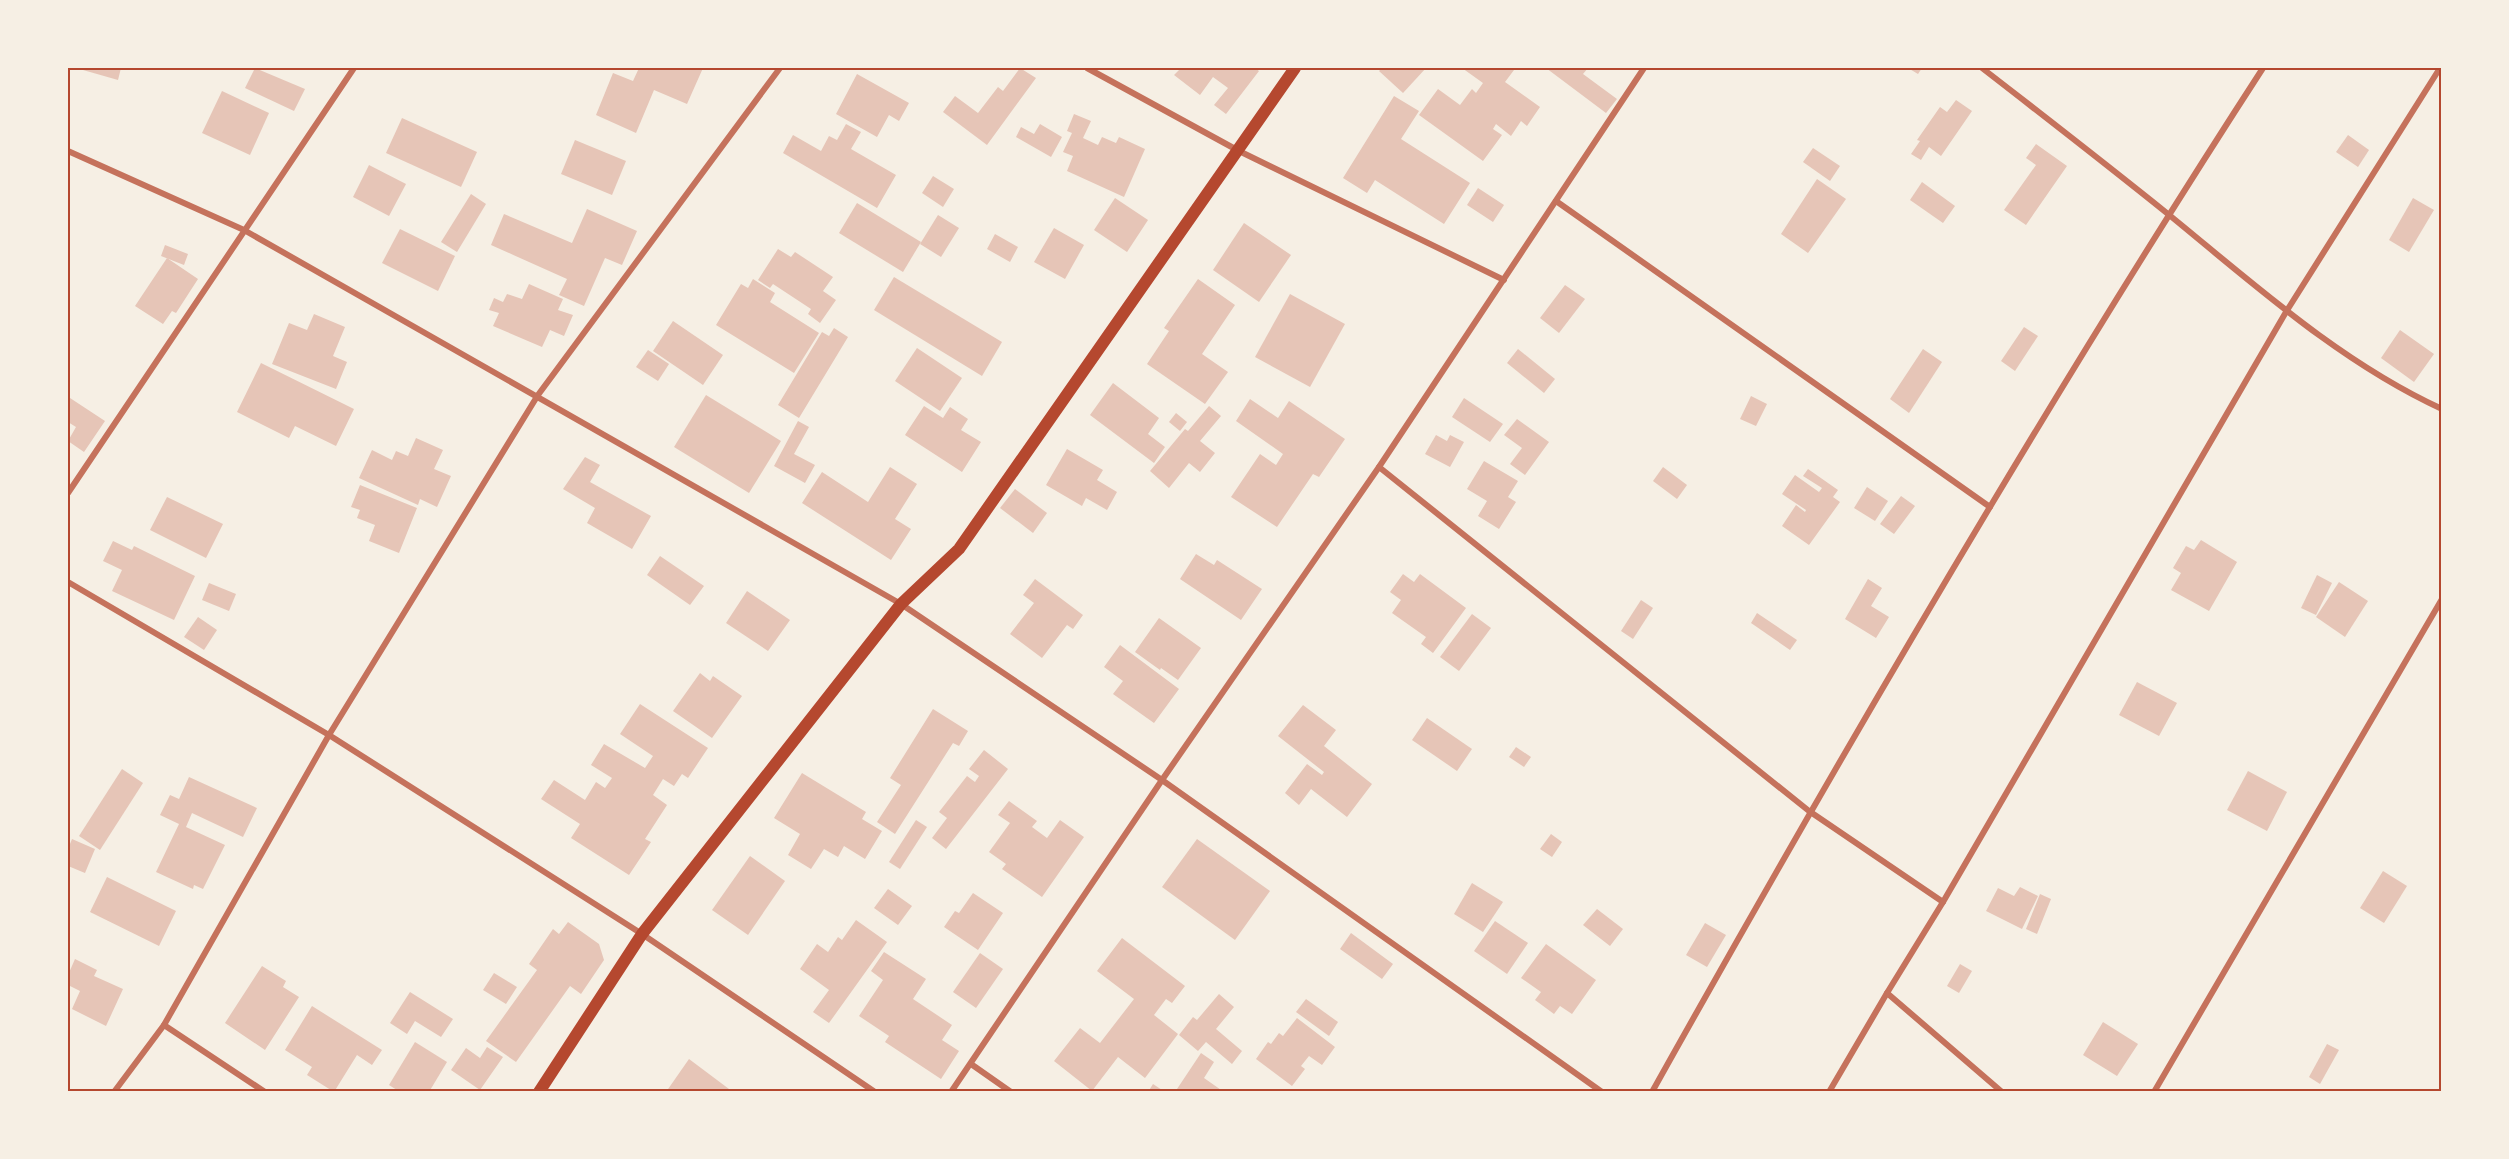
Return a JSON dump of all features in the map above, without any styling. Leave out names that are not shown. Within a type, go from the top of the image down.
[{"type":"main road","points":[[539,1092],[642,934],[901,604],[959,549],[1296,68]]},
{"type":"street","points":[[68,493],[354,68]]},
{"type":"street","points":[[114,1092],[164,1025],[329,735],[538,395],[780,68]]},
{"type":"street","points":[[1088,68],[1239,151],[1504,280]]},
{"type":"street","points":[[951,1092],[1161,780],[1379,467],[1644,68]]},
{"type":"street","points":[[1982,68],[2168,214],[2286,312],[2406,393],[2442,409]]},
{"type":"street","points":[[1652,1092],[1809,811],[1990,507],[2168,214],[2263,68]]},
{"type":"street","points":[[1828,1092],[1943,902],[2286,312],[2440,68]]},
{"type":"street","points":[[68,151],[244,230],[538,395],[901,604],[1161,780],[1602,1092]]},
{"type":"street","points":[[1556,201],[1990,507]]},
{"type":"street","points":[[1379,467],[1809,811],[1943,902]]},
{"type":"street","points":[[68,582],[329,735],[642,934],[875,1092]]},
{"type":"street","points":[[2154,1092],[2442,599]]},
{"type":"street","points":[[1887,993],[2002,1092]]},
{"type":"street","points":[[164,1025],[265,1092]]},
{"type":"street","points":[[971,1064],[1011,1092]]},
{"type":"building","points":[[76,68],[121,68],[118,80]]},
{"type":"building","points":[[255,68],[305,89],[294,111],[245,88]]},
{"type":"building","points":[[639,68],[703,68],[687,104],[654,90],[636,133],[596,115],[613,73],[633,81]]},
{"type":"building","points":[[1020,68],[1036,78],[987,145],[943,112],[955,96],[978,113],[998,87],[1003,91]]},
{"type":"building","points":[[1181,68],[1255,68],[1259,71],[1226,114],[1214,105],[1228,88],[1213,77],[1200,95],[1174,75]]},
{"type":"building","points":[[1382,68],[1426,68],[1403,93],[1379,71]]},
{"type":"building","points":[[1462,68],[1511,68],[1514,70],[1505,82],[1540,107],[1527,126],[1521,121],[1511,136],[1496,124],[1493,129],[1502,135],[1483,161],[1419,115],[1438,89],[1460,105],[1472,89],[1476,93],[1483,83]]},
{"type":"building","points":[[1546,68],[1588,68],[1583,74],[1617,99],[1606,113]]},
{"type":"building","points":[[1908,68],[1922,68],[1918,74]]},
{"type":"building","points":[[857,74],[909,103],[899,121],[889,115],[877,137],[836,114]]},
{"type":"building","points":[[222,91],[269,113],[250,155],[202,133]]},
{"type":"building","points":[[1394,96],[1419,111],[1401,139],[1470,183],[1444,224],[1375,180],[1367,193],[1343,178]]},
{"type":"building","points":[[1956,100],[1972,111],[1941,156],[1929,147],[1921,160],[1911,154],[1920,141],[1917,140],[1940,107],[1947,112]]},
{"type":"building","points":[[1074,114],[1091,121],[1083,138],[1098,145],[1102,137],[1116,143],[1119,137],[1145,149],[1124,197],[1067,171],[1073,156],[1063,152],[1072,133],[1067,131]]},
{"type":"building","points":[[402,118],[477,152],[461,187],[386,153]]},
{"type":"building","points":[[846,124],[861,132],[851,149],[896,175],[877,208],[783,153],[793,135],[821,151],[829,136],[837,140]]},
{"type":"building","points":[[1040,124],[1062,137],[1051,157],[1016,137],[1021,127],[1034,134]]},
{"type":"building","points":[[2348,135],[2369,150],[2358,167],[2336,152]]},
{"type":"building","points":[[575,140],[626,161],[612,195],[561,174]]},
{"type":"building","points":[[2036,144],[2067,166],[2026,225],[2004,210],[2036,165],[2026,158]]},
{"type":"building","points":[[1813,148],[1840,166],[1830,181],[1803,162]]},
{"type":"building","points":[[369,165],[406,184],[389,216],[353,197]]},
{"type":"building","points":[[933,176],[954,189],[943,207],[922,193]]},
{"type":"building","points":[[1817,179],[1846,199],[1808,253],[1781,234]]},
{"type":"building","points":[[1922,182],[1955,206],[1943,223],[1910,200]]},
{"type":"building","points":[[1478,188],[1504,205],[1493,222],[1467,205]]},
{"type":"building","points":[[471,194],[486,204],[457,252],[441,242]]},
{"type":"building","points":[[1115,198],[1148,220],[1127,252],[1094,230]]},
{"type":"building","points":[[2413,198],[2434,210],[2409,252],[2389,240]]},
{"type":"building","points":[[857,203],[921,242],[903,272],[839,233]]},
{"type":"building","points":[[587,209],[637,231],[622,265],[605,258],[584,306],[559,295],[567,279],[491,245],[504,214],[572,243]]},
{"type":"building","points":[[938,215],[959,228],[941,257],[920,244]]},
{"type":"building","points":[[1244,223],[1291,255],[1259,302],[1213,270]]},
{"type":"building","points":[[1054,228],[1084,245],[1065,279],[1034,262]]},
{"type":"building","points":[[400,229],[455,256],[438,291],[382,263]]},
{"type":"building","points":[[995,234],[1018,247],[1010,262],[987,249]]},
{"type":"building","points":[[165,245],[188,254],[184,265],[161,256]]},
{"type":"building","points":[[778,249],[791,257],[795,252],[833,277],[823,291],[836,300],[820,323],[808,314],[811,309],[773,284],[770,288],[758,280]]},
{"type":"building","points":[[167,258],[198,279],[176,313],[172,311],[163,324],[135,306]]},
{"type":"building","points":[[894,277],[1002,342],[982,376],[874,310]]},
{"type":"building","points":[[753,279],[775,293],[770,302],[819,333],[794,373],[716,325],[741,284],[748,288]]},
{"type":"building","points":[[1198,279],[1235,305],[1202,354],[1228,372],[1205,404],[1147,364],[1169,331],[1164,328]]},
{"type":"building","points":[[529,284],[563,299],[558,310],[573,315],[564,336],[550,330],[542,347],[493,326],[499,313],[489,310],[494,298],[503,302],[507,294],[522,299]]},
{"type":"building","points":[[1565,285],[1585,299],[1559,333],[1540,318]]},
{"type":"building","points":[[1290,294],[1345,324],[1310,387],[1255,357]]},
{"type":"building","points":[[314,314],[345,327],[333,356],[347,362],[336,389],[272,364],[289,323],[307,330]]},
{"type":"building","points":[[673,321],[723,355],[703,385],[653,351]]},
{"type":"building","points":[[2024,327],[2038,336],[2015,371],[2001,361]]},
{"type":"building","points":[[834,328],[848,337],[799,418],[778,405],[822,332],[829,336]]},
{"type":"building","points":[[2400,330],[2434,354],[2414,382],[2381,358]]},
{"type":"building","points":[[917,348],[962,378],[940,411],[895,381]]},
{"type":"building","points":[[1518,349],[1555,379],[1544,393],[1507,363]]},
{"type":"building","points":[[1923,349],[1942,362],[1909,413],[1890,399]]},
{"type":"building","points":[[648,350],[669,364],[658,381],[636,367]]},
{"type":"building","points":[[261,363],[354,409],[336,446],[295,426],[289,438],[237,412]]},
{"type":"building","points":[[1113,383],[1159,418],[1148,434],[1165,447],[1154,463],[1090,415]]},
{"type":"building","points":[[706,395],[781,441],[749,493],[674,447]]},
{"type":"building","points":[[1751,396],[1767,404],[1756,426],[1740,419]]},
{"type":"building","points":[[70,398],[105,421],[84,452],[68,441],[76,427],[68,422]]},
{"type":"building","points":[[1464,398],[1503,424],[1490,442],[1452,417]]},
{"type":"building","points":[[1250,399],[1278,418],[1289,401],[1345,439],[1319,477],[1313,474],[1277,527],[1231,497],[1260,454],[1276,465],[1283,454],[1236,421]]},
{"type":"building","points":[[924,406],[943,418],[950,407],[968,419],[961,430],[981,442],[962,472],[905,435]]},
{"type":"building","points":[[1209,406],[1221,416],[1200,441],[1215,453],[1200,472],[1189,463],[1169,488],[1150,471],[1185,429],[1188,431]]},
{"type":"building","points":[[1176,413],[1187,422],[1180,431],[1169,422]]},
{"type":"building","points":[[1517,419],[1549,442],[1525,475],[1510,464],[1522,448],[1504,435]]},
{"type":"building","points":[[798,421],[809,427],[794,454],[815,465],[805,483],[774,466]]},
{"type":"building","points":[[1436,435],[1447,441],[1450,435],[1464,442],[1450,467],[1425,454]]},
{"type":"building","points":[[416,438],[443,450],[434,469],[451,476],[437,507],[420,499],[418,505],[359,478],[372,450],[392,460],[396,451],[408,456]]},
{"type":"building","points":[[1067,449],[1103,470],[1097,480],[1117,492],[1107,510],[1086,498],[1082,506],[1046,485]]},
{"type":"building","points":[[585,457],[600,465],[590,482],[651,516],[632,549],[587,523],[595,508],[563,489]]},
{"type":"building","points":[[1484,461],[1518,481],[1508,497],[1516,502],[1499,529],[1478,516],[1487,501],[1467,489]]},
{"type":"building","points":[[890,467],[917,484],[895,519],[911,529],[891,560],[802,503],[822,472],[868,502]]},
{"type":"building","points":[[1663,467],[1687,485],[1677,499],[1653,481]]},
{"type":"building","points":[[1808,469],[1838,490],[1833,497],[1840,502],[1809,545],[1782,526],[1796,505],[1805,512],[1806,510],[1782,494],[1795,475],[1819,492],[1822,488],[1803,476]]},
{"type":"building","points":[[360,485],[417,508],[399,553],[369,541],[375,525],[357,518],[360,510],[351,507]]},
{"type":"building","points":[[1867,487],[1888,501],[1875,521],[1854,508]]},
{"type":"building","points":[[1015,489],[1047,513],[1033,533],[1000,508]]},
{"type":"building","points":[[1901,496],[1915,506],[1894,534],[1880,524]]},
{"type":"building","points":[[167,497],[223,524],[206,558],[150,530]]},
{"type":"building","points":[[2201,540],[2237,562],[2209,611],[2171,590],[2181,573],[2173,568],[2186,546],[2194,550]]},
{"type":"building","points":[[113,541],[132,550],[134,546],[195,576],[174,620],[112,591],[122,570],[103,561]]},
{"type":"building","points":[[1196,554],[1214,565],[1217,560],[1262,589],[1241,620],[1180,579]]},
{"type":"building","points":[[660,556],[704,586],[690,605],[647,575]]},
{"type":"building","points":[[1403,574],[1414,582],[1420,574],[1466,608],[1433,653],[1421,644],[1426,637],[1392,613],[1401,600],[1390,592]]},
{"type":"building","points":[[2317,575],[2332,583],[2316,615],[2301,608]]},
{"type":"building","points":[[1035,579],[1083,615],[1073,629],[1067,625],[1042,658],[1010,634],[1034,603],[1023,595]]},
{"type":"building","points":[[1868,579],[1882,588],[1871,606],[1889,617],[1876,638],[1845,619]]},
{"type":"building","points":[[2339,582],[2368,601],[2345,637],[2316,617]]},
{"type":"building","points":[[209,583],[236,594],[229,611],[202,600]]},
{"type":"building","points":[[747,591],[790,620],[768,651],[726,623]]},
{"type":"building","points":[[1641,600],[1653,608],[1633,639],[1621,631]]},
{"type":"building","points":[[1757,613],[1797,640],[1790,650],[1751,623]]},
{"type":"building","points":[[1472,614],[1491,628],[1459,671],[1440,657]]},
{"type":"building","points":[[198,617],[217,630],[204,650],[184,637]]},
{"type":"building","points":[[1159,618],[1201,648],[1178,680],[1135,652]]},
{"type":"building","points":[[1120,645],[1179,689],[1154,723],[1113,694],[1123,681],[1104,667]]},
{"type":"building","points":[[700,673],[710,681],[713,676],[742,696],[712,738],[673,711]]},
{"type":"building","points":[[2137,682],[2177,703],[2159,736],[2119,715]]},
{"type":"building","points":[[640,704],[708,748],[688,778],[682,774],[674,786],[663,779],[653,795],[667,805],[645,839],[651,842],[629,875],[571,838],[580,824],[541,799],[554,780],[585,800],[596,782],[605,788],[612,778],[591,765],[604,744],[645,768],[653,756],[620,734]]},
{"type":"building","points":[[1303,705],[1336,730],[1324,746],[1372,784],[1347,817],[1311,789],[1299,805],[1285,793],[1307,764],[1322,775],[1324,772],[1278,736]]},
{"type":"building","points":[[933,709],[968,731],[959,746],[953,743],[895,834],[877,822],[901,785],[890,778]]},
{"type":"building","points":[[1427,718],[1472,749],[1457,771],[1412,740]]},
{"type":"building","points":[[1516,747],[1531,757],[1524,767],[1509,757]]},
{"type":"building","points":[[984,750],[1008,769],[946,849],[932,838],[947,818],[939,812],[967,776],[975,782],[979,776],[969,769]]},
{"type":"building","points":[[122,769],[143,783],[100,850],[79,836]]},
{"type":"building","points":[[2248,771],[2287,792],[2267,831],[2227,810]]},
{"type":"building","points":[[802,773],[866,812],[862,819],[882,831],[865,859],[844,846],[838,857],[824,849],[811,869],[788,855],[800,834],[774,818]]},
{"type":"building","points":[[189,777],[257,808],[243,837],[192,813],[186,827],[225,845],[203,889],[194,885],[193,889],[156,872],[179,824],[160,815],[170,795],[179,799]]},
{"type":"building","points":[[1009,801],[1037,821],[1032,827],[1047,838],[1060,820],[1084,837],[1042,897],[1002,869],[1006,864],[989,852],[1010,823],[998,815]]},
{"type":"building","points":[[916,820],[927,827],[900,869],[889,862]]},
{"type":"building","points":[[1551,834],[1562,842],[1552,857],[1540,849]]},
{"type":"building","points":[[72,839],[95,849],[85,873],[68,866],[68,849]]},
{"type":"building","points":[[1197,839],[1270,891],[1235,940],[1162,887]]},
{"type":"building","points":[[750,856],[785,881],[748,935],[712,910]]},
{"type":"building","points":[[2383,871],[2407,886],[2384,923],[2360,908]]},
{"type":"building","points":[[107,877],[176,911],[159,946],[90,912]]},
{"type":"building","points":[[1472,883],[1503,902],[1483,932],[1454,914]]},
{"type":"building","points":[[2020,887],[2038,896],[2022,929],[1986,911],[1998,888],[2014,896]]},
{"type":"building","points":[[888,889],[912,906],[898,925],[874,908]]},
{"type":"building","points":[[973,893],[1003,913],[978,950],[944,927],[955,911],[959,913]]},
{"type":"building","points":[[2040,894],[2051,899],[2037,934],[2026,929]]},
{"type":"building","points":[[1597,909],[1623,929],[1610,946],[1583,925]]},
{"type":"building","points":[[856,920],[887,942],[829,1023],[813,1012],[829,990],[800,969],[817,944],[828,952],[838,937],[842,940]]},
{"type":"building","points":[[1495,921],[1528,943],[1507,974],[1474,951]]},
{"type":"building","points":[[568,922],[599,944],[604,960],[581,994],[570,986],[516,1062],[486,1041],[537,970],[529,964],[553,929],[559,934]]},
{"type":"building","points":[[1705,923],[1726,935],[1707,967],[1686,955]]},
{"type":"building","points":[[1351,933],[1393,964],[1382,979],[1340,949]]},
{"type":"building","points":[[1122,938],[1185,986],[1172,1003],[1166,999],[1154,1015],[1178,1034],[1145,1078],[1118,1057],[1092,1091],[1054,1061],[1080,1028],[1100,1043],[1134,999],[1097,971]]},
{"type":"building","points":[[1546,944],[1596,980],[1572,1014],[1560,1006],[1554,1014],[1535,1000],[1541,992],[1521,978]]},
{"type":"building","points":[[884,952],[926,979],[913,999],[952,1025],[942,1040],[959,1051],[941,1079],[885,1042],[889,1036],[859,1016],[883,980],[871,971]]},
{"type":"building","points":[[980,953],[1003,969],[976,1008],[953,992]]},
{"type":"building","points":[[75,959],[97,970],[94,976],[123,989],[106,1026],[72,1009],[80,991],[68,985],[68,975]]},
{"type":"building","points":[[1960,964],[1972,971],[1959,993],[1947,986]]},
{"type":"building","points":[[262,966],[286,981],[283,987],[299,997],[265,1050],[225,1023]]},
{"type":"building","points":[[494,973],[517,987],[506,1004],[483,990]]},
{"type":"building","points":[[410,992],[453,1019],[441,1037],[415,1021],[407,1034],[390,1023]]},
{"type":"building","points":[[1219,994],[1234,1007],[1216,1029],[1242,1051],[1232,1064],[1206,1042],[1198,1051],[1179,1035],[1193,1017],[1197,1020]]},
{"type":"building","points":[[1306,999],[1338,1022],[1329,1036],[1296,1012]]},
{"type":"building","points":[[312,1006],[382,1050],[372,1065],[357,1055],[334,1092],[307,1075],[312,1067],[285,1050]]},
{"type":"building","points":[[1297,1018],[1335,1047],[1322,1065],[1309,1056],[1301,1066],[1305,1069],[1292,1086],[1256,1059],[1268,1042],[1271,1044],[1279,1033],[1283,1036]]},
{"type":"building","points":[[2103,1022],[2138,1044],[2117,1076],[2083,1055]]},
{"type":"building","points":[[415,1042],[447,1062],[429,1092],[400,1092],[389,1085]]},
{"type":"building","points":[[2327,1044],[2339,1050],[2320,1084],[2309,1077]]},
{"type":"building","points":[[487,1047],[503,1057],[480,1090],[451,1070],[466,1048],[480,1058]]},
{"type":"building","points":[[1201,1053],[1214,1062],[1204,1078],[1224,1092],[1175,1092]]},
{"type":"building","points":[[689,1059],[733,1092],[666,1092]]},
{"type":"building","points":[[1153,1084],[1165,1092],[1148,1092]]}]
